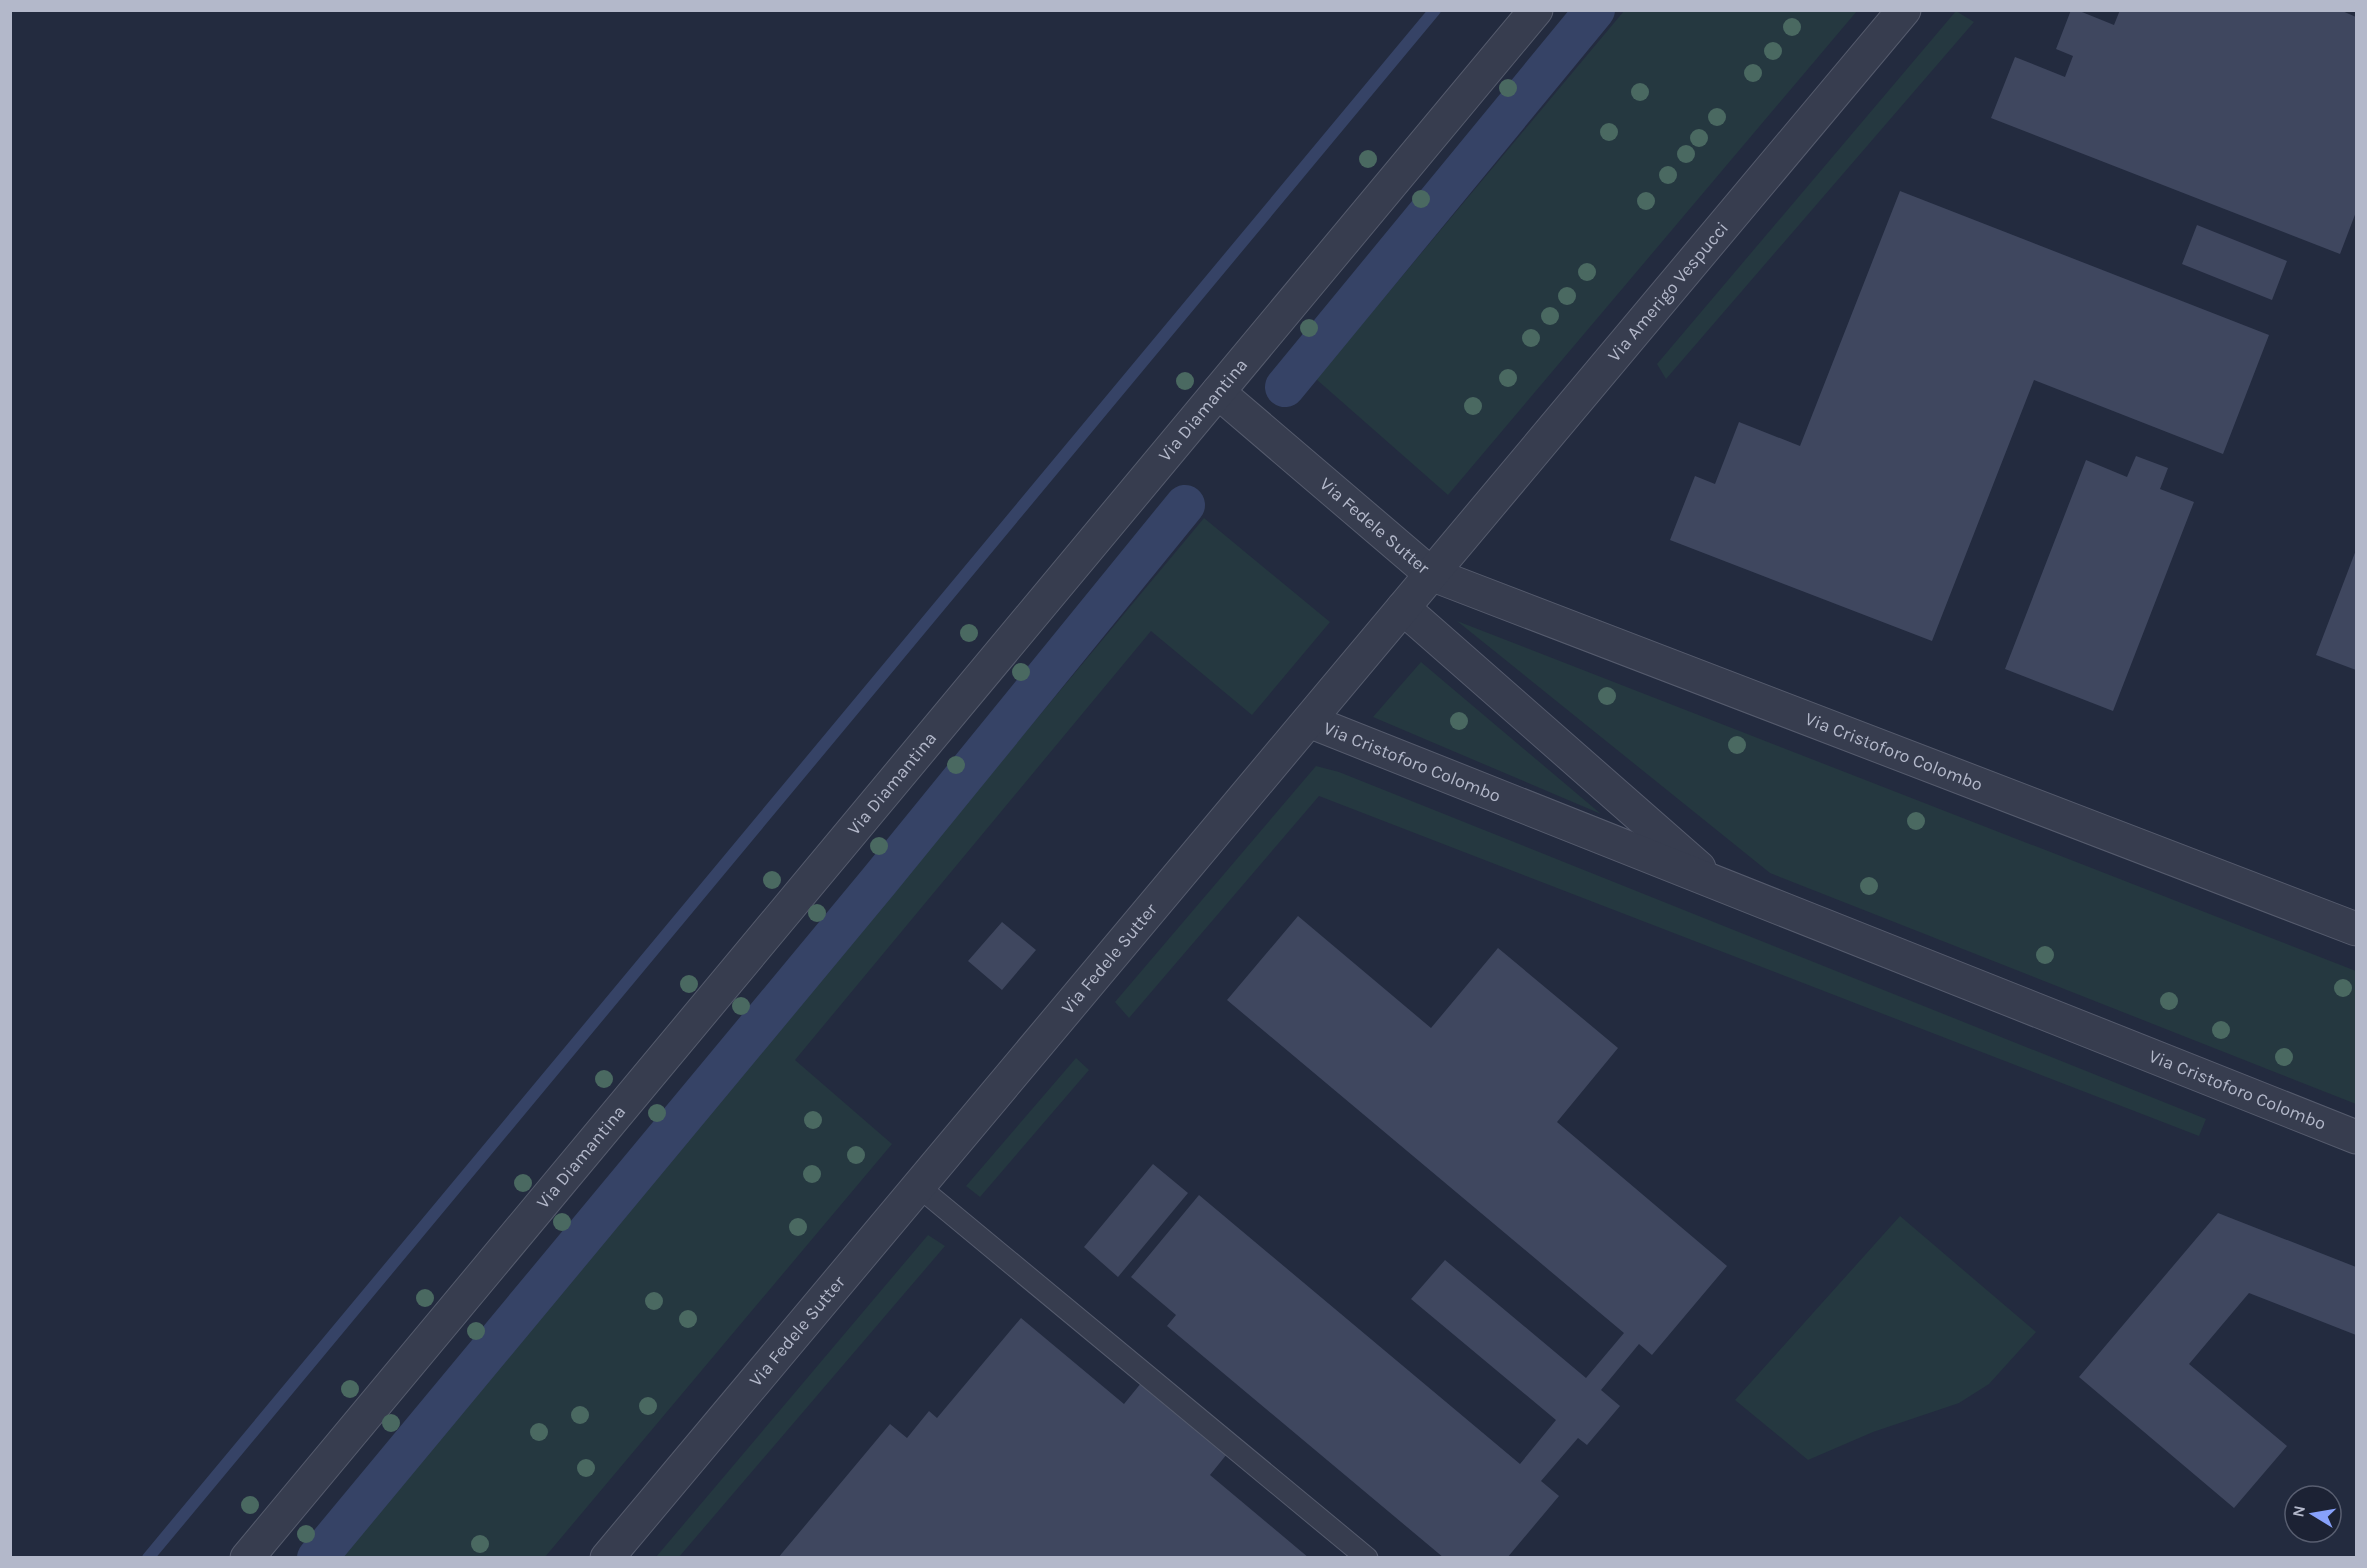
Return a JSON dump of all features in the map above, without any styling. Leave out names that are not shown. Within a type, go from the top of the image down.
[{"type":"street","name":"Via Diamantina","points":[[247,1557],[1536,10]]},
{"type":"street","name":"Via Amerigo Vespucci","points":[[1431,574],[1904,10]]},
{"type":"street","name":"Via Fedele Sutter","points":[[607,1557],[1431,574],[1218,392]]},
{"type":"street","name":"Via Cristoforo Colombo","points":[[1431,574],[2356,929]]},
{"type":"street","name":"Via Cristoforo Colombo","points":[[1403,608],[1717,883]]},
{"type":"street","name":"Via Cristoforo Colombo","points":[[1308,721],[2356,1137]]},
{"type":"lane","points":[[918,1186],[1367,1557]]},
{"type":"shaded area","points":[[1624,11],[1857,11],[1448,495],[1316,379]]},
{"type":"shaded area","points":[[1956,11],[1974,22],[1666,379],[1657,364]]},
{"type":"shaded area","points":[[1204,518],[1330,622],[1252,715],[1151,631],[795,1060],[892,1144],[545,1557],[338,1557]]},
{"type":"shaded area","points":[[1457,621],[2356,971],[2356,1104],[1770,873]]},
{"type":"shaded area","points":[[1421,662],[1601,814],[1373,717]]},
{"type":"shaded area","points":[[1316,766],[1339,772],[2206,1119],[2199,1136],[1319,796],[1129,1018],[1115,1002]]},
{"type":"shaded area","points":[[1076,1058],[1089,1070],[980,1197],[966,1186]]},
{"type":"shaded area","points":[[1900,1216],[2036,1332],[1989,1384],[1959,1403],[1873,1432],[1808,1460],[1735,1400]]},
{"type":"shaded area","points":[[928,1235],[945,1246],[679,1557],[656,1557]]},
{"type":"building","points":[[2071,10],[2077,10],[2114,25],[2120,10],[2340,10],[2356,17],[2356,212],[2340,254],[1991,118],[2015,57],[2065,77],[2073,56],[2056,49]]},
{"type":"building","points":[[1900,191],[2269,335],[2223,454],[2034,380],[1932,641],[1670,540],[1695,476],[1715,484],[1739,422],[1800,446]]},
{"type":"building","points":[[2197,225],[2287,261],[2272,300],[2182,264]]},
{"type":"building","points":[[2136,456],[2168,468],[2160,489],[2194,502],[2113,711],[2005,669],[2086,460],[2127,477]]},
{"type":"building","points":[[2356,550],[2356,670],[2316,655]]},
{"type":"building","points":[[1298,916],[1431,1028],[1498,948],[1618,1048],[1557,1122],[1727,1266],[1652,1355],[1639,1344],[1601,1390],[1620,1406],[1587,1445],[1578,1438],[1541,1481],[1559,1496],[1507,1558],[1444,1558],[1167,1326],[1176,1315],[1131,1277],[1199,1195],[1520,1464],[1556,1420],[1411,1299],[1445,1260],[1586,1378],[1624,1333],[1227,1000]]},
{"type":"building","points":[[1002,922],[1036,950],[1002,990],[968,961]]},
{"type":"building","points":[[1153,1164],[1188,1193],[1118,1277],[1084,1247]]},
{"type":"building","points":[[2218,1213],[2356,1267],[2356,1335],[2249,1293],[2189,1364],[2287,1446],[2234,1508],[2079,1377]]},
{"type":"building","points":[[1021,1318],[1124,1404],[1146,1377],[1231,1449],[1210,1475],[1309,1558],[778,1558],[890,1424],[907,1438],[929,1411],[937,1418]]},
{"type":"waterway","points":[[148,1558],[1435,10]]},
{"type":"waterway","points":[[1285,387],[1595,10]]},
{"type":"waterway","points":[[317,1558],[879,881],[1185,505]]}]
